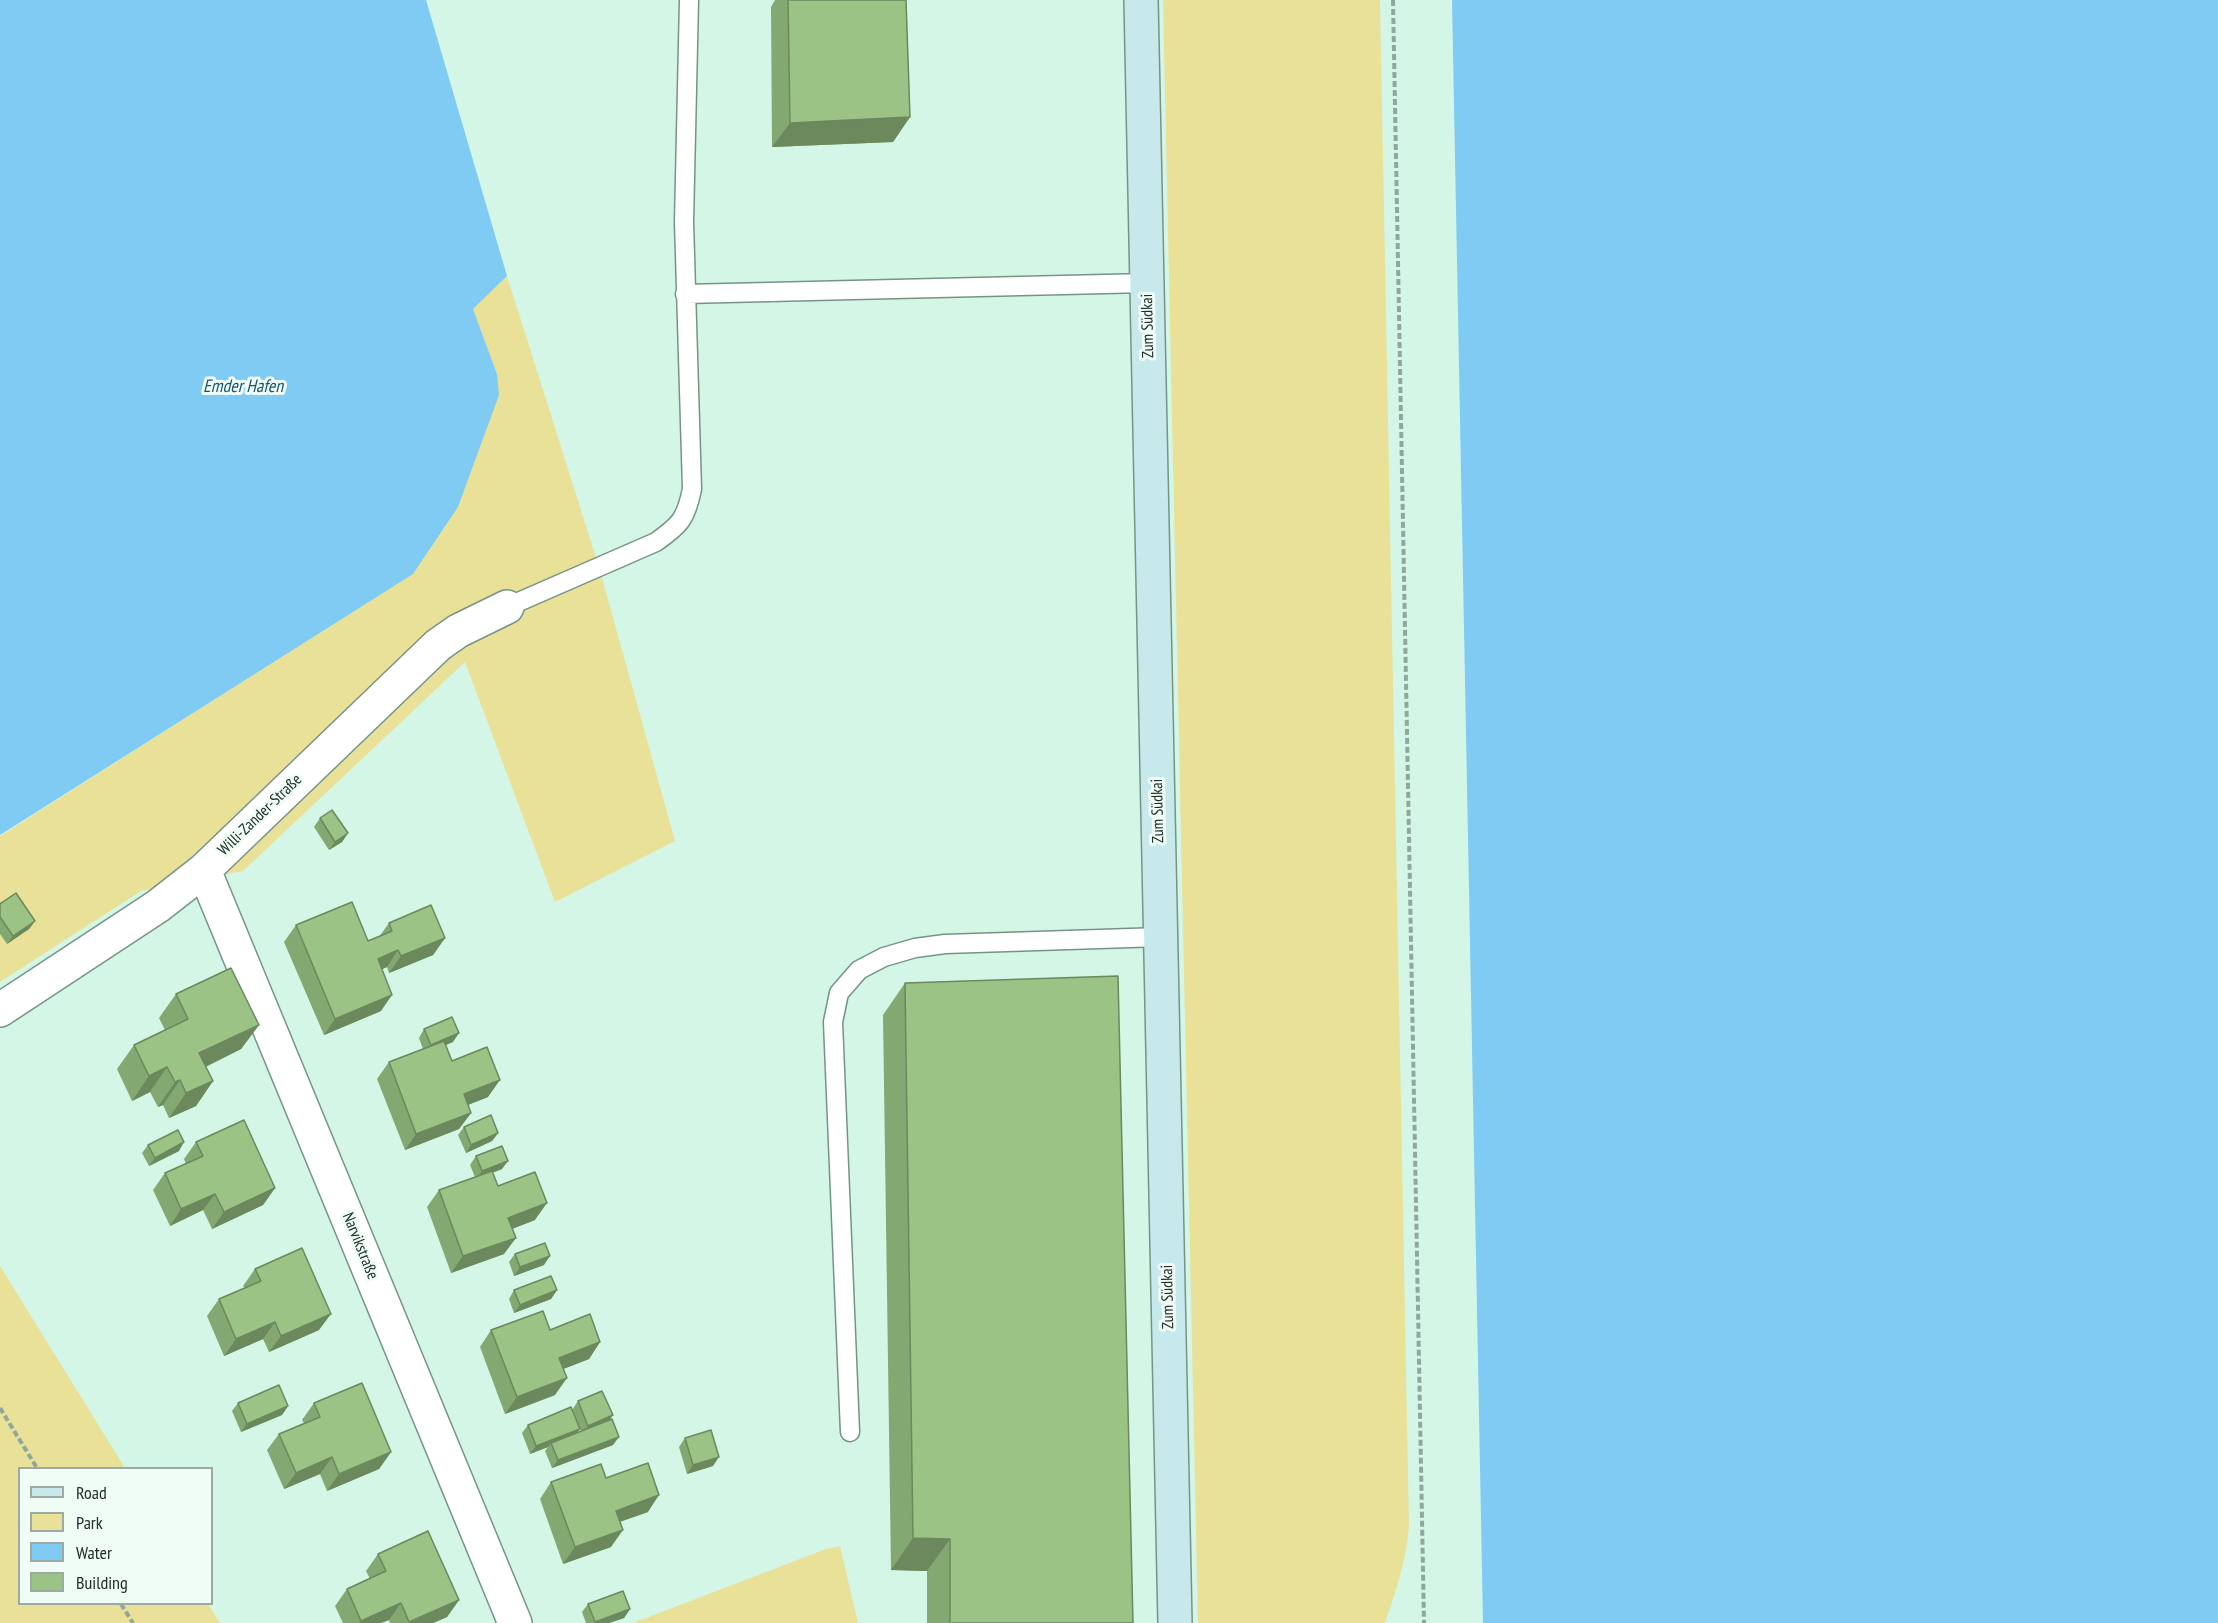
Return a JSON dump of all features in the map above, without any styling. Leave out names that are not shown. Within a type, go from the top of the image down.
[{"type":"street","name":"Zum Südkai","points":[[1141,0],[1175,1623]]},
{"type":"street","name":"Willi-Zander-Straße","points":[[0,1010],[158,906],[204,870],[438,645],[458,630],[507,607]]},
{"type":"street","name":"Narvikstraße","points":[[204,870],[515,1623]]},
{"type":"lane","points":[[507,607],[656,542],[673,530],[687,513],[692,489],[684,222],[689,0]]},
{"type":"lane","points":[[685,294],[1148,283]]},
{"type":"lane","points":[[850,1432],[833,1022],[839,993],[859,970],[884,957],[915,948],[945,944],[1161,937]]},
{"type":"path","points":[[1393,0],[1424,1623]]},
{"type":"path","points":[[0,1408],[36,1467]]},
{"type":"path","points":[[122,1605],[133,1623]]},
{"type":"green space","points":[[1163,0],[1380,0],[1409,1527],[1397,1588],[1385,1623],[1198,1623]]},
{"type":"green space","points":[[507,276],[599,567],[675,841],[555,902],[465,662],[243,871],[141,891],[0,982],[0,836],[413,573],[458,507],[497,374],[473,309]]},
{"type":"green space","points":[[0,1266],[124,1467],[18,1467],[18,1605],[209,1605],[220,1623],[0,1623]]},
{"type":"green space","points":[[840,1546],[858,1623],[633,1623],[826,1549]]},
{"type":"water","name":"Emder Hafen","points":[[0,0],[426,0],[507,276],[473,309],[497,374],[499,395],[458,507],[413,574],[0,835]]},
{"type":"water","points":[[1452,0],[2218,0],[2218,1623],[1483,1623]]},
{"type":"building","points":[[788,0],[906,0],[910,117],[790,123]]},
{"type":"building","points":[[332,810],[348,833],[335,842],[320,818]]},
{"type":"building","points":[[16,893],[35,921],[13,936],[0,917],[0,904]]},
{"type":"building","points":[[352,902],[368,941],[392,931],[389,923],[431,905],[445,938],[401,956],[398,950],[378,959],[392,995],[335,1019],[296,925]]},
{"type":"building","points":[[231,968],[259,1025],[199,1053],[213,1081],[186,1093],[180,1080],[175,1082],[167,1067],[149,1076],[134,1045],[188,1019],[176,994]]},
{"type":"building","points":[[1118,976],[1133,1623],[950,1623],[950,1539],[913,1538],[905,983]]},
{"type":"building","points":[[452,1017],[459,1033],[431,1045],[424,1029]]},
{"type":"building","points":[[444,1041],[452,1061],[487,1047],[500,1080],[464,1094],[471,1113],[416,1134],[389,1062]]},
{"type":"building","points":[[491,1115],[498,1133],[471,1145],[464,1127]]},
{"type":"building","points":[[244,1120],[275,1188],[224,1212],[215,1194],[181,1209],[165,1173],[203,1156],[196,1142]]},
{"type":"building","points":[[178,1130],[184,1142],[155,1158],[148,1145]]},
{"type":"building","points":[[502,1146],[508,1161],[482,1171],[476,1156]]},
{"type":"building","points":[[492,1171],[498,1186],[535,1172],[547,1203],[508,1218],[516,1238],[463,1256],[439,1190]]},
{"type":"building","points":[[545,1243],[550,1256],[520,1267],[515,1254]]},
{"type":"building","points":[[302,1248],[331,1314],[281,1336],[275,1322],[236,1339],[219,1299],[261,1281],[255,1269]]},
{"type":"building","points":[[551,1276],[557,1290],[520,1305],[514,1290]]},
{"type":"building","points":[[543,1311],[550,1330],[590,1314],[600,1342],[559,1358],[567,1378],[517,1397],[491,1330]]},
{"type":"building","points":[[362,1383],[391,1452],[339,1474],[332,1457],[296,1473],[279,1434],[320,1417],[314,1403]]},
{"type":"building","points":[[279,1385],[288,1406],[247,1424],[238,1403]]},
{"type":"building","points":[[602,1391],[613,1415],[588,1426],[578,1401]]},
{"type":"building","points":[[571,1407],[580,1429],[536,1446],[528,1425]]},
{"type":"building","points":[[612,1419],[619,1437],[558,1460],[551,1443]]},
{"type":"building","points":[[711,1430],[719,1457],[693,1465],[685,1438]]},
{"type":"building","points":[[648,1463],[659,1495],[616,1511],[623,1530],[575,1547],[551,1482],[601,1464],[606,1478]]},
{"type":"building","points":[[428,1531],[459,1600],[409,1622],[401,1603],[361,1621],[347,1589],[386,1571],[378,1554]]},
{"type":"building","points":[[623,1591],[630,1609],[595,1622],[588,1604]]}]
